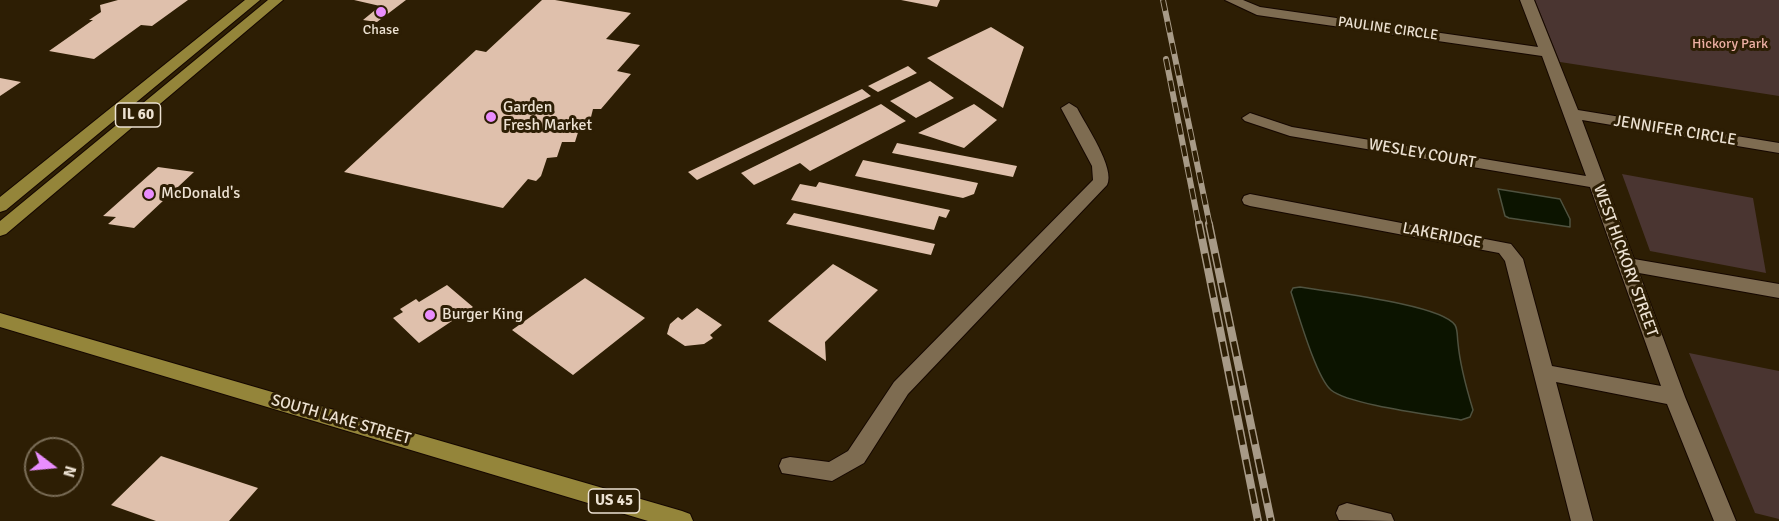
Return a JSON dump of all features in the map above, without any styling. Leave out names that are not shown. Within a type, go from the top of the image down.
[{"type":"main road","name":"IL 60","points":[[0,206],[253,0]]},
{"type":"main road","name":"IL 60","points":[[0,230],[276,0]]},
{"type":"main road","name":"SOUTH LAKE STREET","points":[[0,320],[682,521]]},
{"type":"main road","points":[[0,330],[22,327]]},
{"type":"street","name":"PAULINE CIRCLE","points":[[1232,0],[1257,11],[1546,52]]},
{"type":"street","name":"WEST HICKORY STREET","points":[[1527,0],[1572,114],[1675,397],[1725,521]]},
{"type":"street","points":[[790,466],[832,472],[856,457],[901,388],[1101,181],[1100,165],[1069,108]]},
{"type":"street","name":"JENNIFER CIRCLE","points":[[1572,114],[1779,148]]},
{"type":"street","name":"WESLEY COURT","points":[[1250,118],[1290,131],[1596,183]]},
{"type":"street","name":"LAKERIDGE","points":[[1250,200],[1505,248],[1514,259],[1582,521]]},
{"type":"street","points":[[1627,264],[1779,291]]},
{"type":"street","points":[[1543,372],[1675,397]]},
{"type":"street","points":[[1347,513],[1383,521]]},
{"type":"green space","name":"Hickory Park","points":[[1535,0],[1779,0],[1779,96],[1560,62]]},
{"type":"green space","points":[[1622,174],[1753,198],[1766,273],[1650,251]]},
{"type":"green space","points":[[1689,353],[1779,371],[1779,519],[1755,513]]},
{"type":"shaded area","points":[[1498,189],[1560,199],[1570,219],[1570,227],[1505,216]]},
{"type":"shaded area","points":[[1300,287],[1407,305],[1429,311],[1455,325],[1462,368],[1473,410],[1470,417],[1461,420],[1393,409],[1355,400],[1331,390],[1319,372],[1291,292],[1293,288]]},
{"type":"building","points":[[118,0],[188,0],[152,26],[141,25],[94,59],[49,51],[93,20],[89,20],[101,12],[100,5]]},
{"type":"building","name":"Chase","points":[[354,0],[406,0],[377,22],[363,20],[380,6]]},
{"type":"building","points":[[542,0],[555,0],[631,13],[606,39],[640,45],[617,71],[631,74],[601,109],[593,109],[589,125],[580,126],[575,142],[562,142],[557,157],[547,158],[541,176],[536,181],[528,179],[503,208],[344,172],[476,50],[486,52]]},
{"type":"building","points":[[901,0],[940,0],[937,7]]},
{"type":"building","points":[[991,27],[1024,47],[1003,108],[927,58]]},
{"type":"building","points":[[908,66],[917,73],[878,92],[868,86]]},
{"type":"building","points":[[0,78],[21,82],[0,96]]},
{"type":"building","points":[[930,81],[954,98],[916,118],[890,101]]},
{"type":"building","points":[[862,89],[871,96],[697,180],[688,172]]},
{"type":"building","points":[[881,104],[906,121],[810,171],[800,163],[754,185],[741,173]]},
{"type":"building","points":[[974,104],[997,120],[964,148],[918,133]]},
{"type":"building","points":[[897,143],[1017,166],[1013,177],[892,153]]},
{"type":"building","points":[[863,160],[978,183],[974,194],[963,198],[855,176]]},
{"type":"building","name":"McDonald's","points":[[158,167],[194,172],[134,228],[108,224],[116,217],[103,216]]},
{"type":"building","points":[[819,182],[950,210],[946,218],[939,216],[934,230],[791,200],[800,184],[816,187]]},
{"type":"building","points":[[794,213],[935,244],[931,255],[786,224]]},
{"type":"building","points":[[833,264],[878,290],[825,342],[826,361],[768,321]]},
{"type":"building","points":[[585,278],[645,318],[573,375],[512,330]]},
{"type":"building","name":"Burger King","points":[[447,285],[473,307],[419,343],[393,318],[403,312],[400,309],[416,299],[419,302]]},
{"type":"building","points":[[697,308],[722,325],[710,335],[713,338],[704,344],[685,346],[667,334],[670,324],[678,317],[682,320]]},
{"type":"building","points":[[161,456],[258,488],[229,521],[156,521],[111,505]]},
{"type":"railway","points":[[1163,0],[1210,226]]},
{"type":"railway","points":[[1166,59],[1199,226]]},
{"type":"railway","points":[[1199,224],[1258,521]]},
{"type":"railway","points":[[1209,224],[1271,521]]},
{"type":"place","name":"Chase","points":[[381,12]]},
{"type":"place","name":"Garden Fresh Market","points":[[491,117]]},
{"type":"place","name":"McDonald's","points":[[149,194]]},
{"type":"place","name":"Burger King","points":[[430,315]]}]
